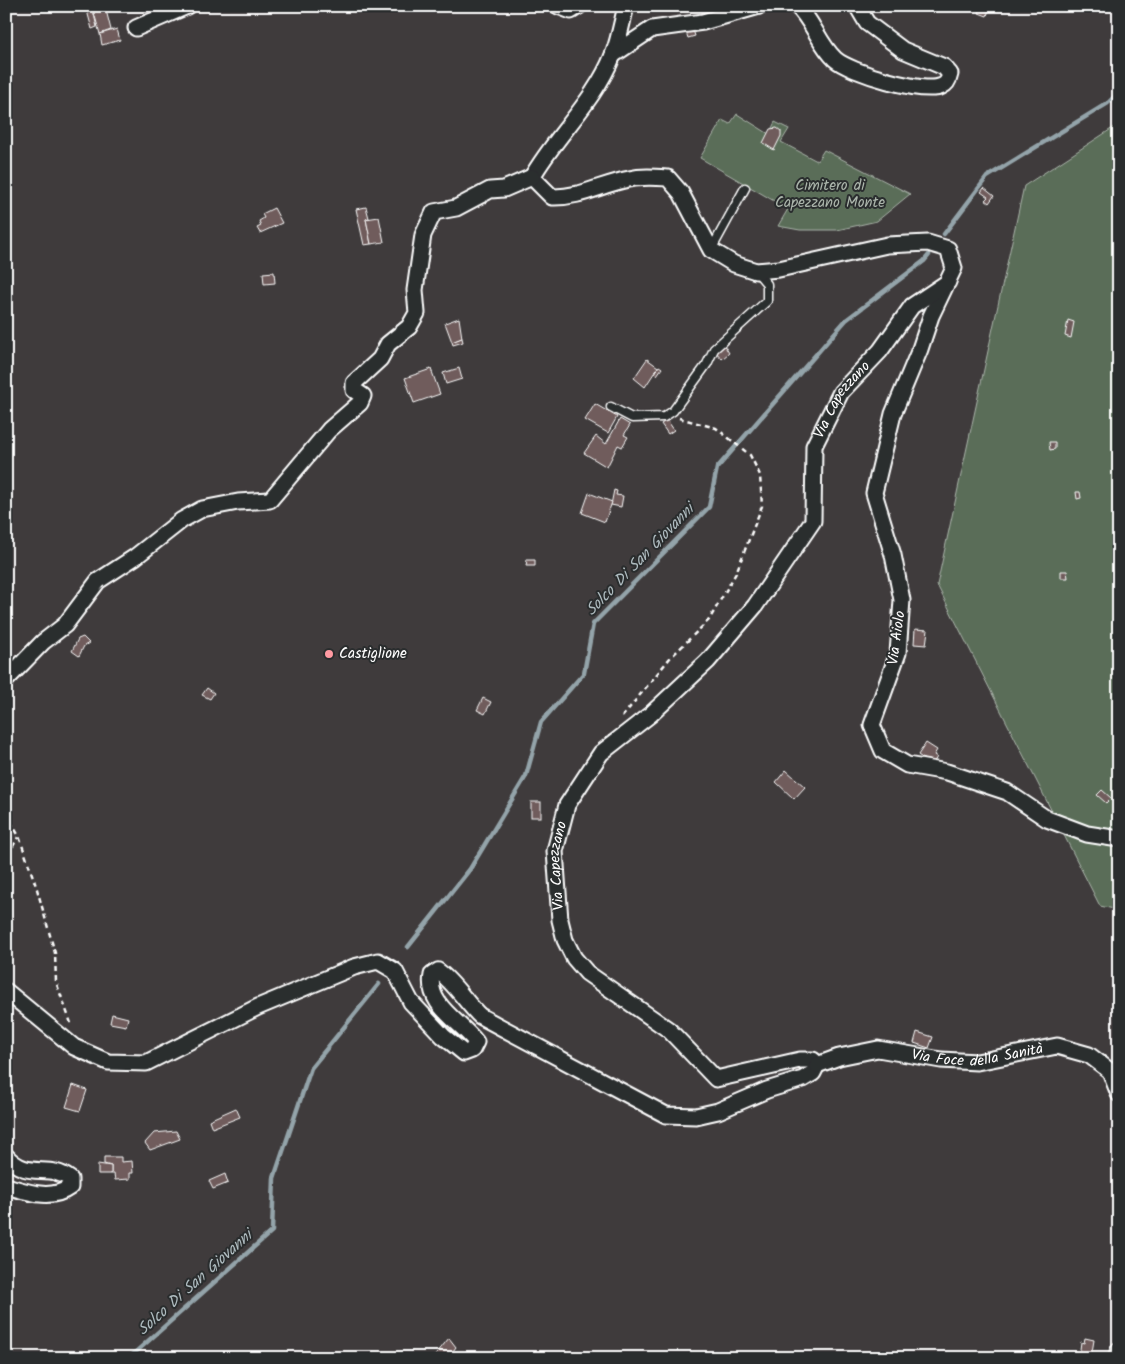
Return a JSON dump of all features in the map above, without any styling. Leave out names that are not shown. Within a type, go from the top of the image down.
[{"type":"street","points":[[136,28],[187,6]]},
{"type":"street","points":[[558,6],[571,11],[579,6]]},
{"type":"street","points":[[6,680],[43,642],[65,625],[98,580],[135,556],[182,520],[202,509],[270,500],[329,430],[360,402],[363,396],[354,390],[354,383],[380,359],[388,344],[409,328],[416,313],[415,290],[423,235],[434,212],[456,208],[490,190],[504,189],[532,178],[541,161],[594,90],[613,55],[626,6]]},
{"type":"street","points":[[613,55],[652,29],[703,22],[760,6]]},
{"type":"street","points":[[797,6],[808,16],[834,59],[844,66],[890,81],[927,89],[941,87],[948,80],[950,74],[944,67],[903,50],[867,24],[858,6]]},
{"type":"street","points":[[532,178],[552,197],[570,198],[628,179],[649,176],[668,178],[684,198],[711,250],[734,264],[756,271],[779,269],[887,246],[928,243],[948,249],[954,268],[948,282]]},
{"type":"street","name":"Via Aiolo","points":[[948,282],[931,316],[920,349],[893,414],[874,493],[893,555],[902,600],[898,653],[872,725],[883,751],[908,765],[947,772],[1007,792],[1047,819],[1087,834],[1119,840]]},
{"type":"street","name":"Via Capezzano","points":[[817,1065],[813,1060],[800,1060],[716,1079],[708,1073],[669,1030],[586,973],[574,958],[565,940],[560,920],[555,851],[567,805],[600,753],[651,714],[708,661],[755,606],[801,540],[812,521],[814,446],[841,392],[880,350],[912,306],[948,282]]},
{"type":"street","points":[[6,991],[74,1047],[108,1062],[146,1063],[258,1007],[354,967],[378,961],[395,971],[411,1002],[443,1036],[464,1052],[472,1050],[476,1042],[436,1000],[430,984],[432,975],[438,972],[446,976],[465,1002],[480,1016],[666,1115],[696,1116],[718,1111],[767,1090],[803,1079],[813,1073],[817,1065]]},
{"type":"street","name":"Via Foce della Sanità","points":[[817,1065],[839,1057],[878,1049],[941,1060],[977,1062],[1057,1046],[1088,1055],[1110,1071],[1119,1094]]},
{"type":"street","points":[[6,1156],[28,1171],[51,1171],[64,1174],[70,1179],[70,1187],[61,1194],[49,1195],[6,1186]]},
{"type":"street","points":[[1116,1358],[1119,1350]]},
{"type":"lane","points":[[711,250],[745,188]]},
{"type":"lane","points":[[611,407],[632,418],[664,417],[673,411],[707,364],[714,349],[767,301],[767,284],[756,271]]},
{"type":"path","points":[[618,722],[670,658],[709,620],[736,573],[762,506],[760,475],[750,455],[716,428],[675,417],[673,411]]},
{"type":"path","points":[[6,814],[19,836],[48,927],[54,953],[56,982],[74,1032]]},
{"type":"path","points":[[6,853],[7,850],[12,848],[19,836]]},
{"type":"green space","name":"Cimitero di Capezzano Monte","points":[[737,114],[769,134],[775,122],[789,129],[781,142],[817,161],[824,150],[910,194],[877,221],[837,230],[800,230],[778,226],[788,209],[700,158],[722,120],[730,124]]},
{"type":"green space","points":[[1119,124],[1119,910],[1100,906],[937,585],[1024,186]]},
{"type":"building","points":[[92,6],[105,6],[111,30],[100,34]]},
{"type":"building","points":[[92,6],[97,27],[92,29],[86,7]]},
{"type":"building","points":[[981,6],[990,6],[987,16],[979,13]]},
{"type":"building","points":[[117,29],[120,40],[102,45],[100,34]]},
{"type":"building","points":[[693,30],[695,36],[688,38],[686,32]]},
{"type":"building","points":[[777,128],[781,131],[781,136],[774,150],[763,143],[770,129]]},
{"type":"building","points":[[984,188],[994,196],[989,203],[985,200],[988,197],[981,192]]},
{"type":"building","points":[[366,207],[369,218],[366,219],[371,244],[364,245],[356,209]]},
{"type":"building","points":[[274,208],[282,223],[260,233],[257,228],[261,226],[259,221],[264,218],[262,214]]},
{"type":"building","points":[[379,217],[384,242],[371,244],[366,219]]},
{"type":"building","points":[[274,272],[275,283],[264,284],[263,273]]},
{"type":"building","points":[[459,318],[462,338],[452,342],[445,323]]},
{"type":"building","points":[[1068,320],[1074,322],[1071,338],[1065,336]]},
{"type":"building","points":[[462,338],[463,342],[453,345],[452,342]]},
{"type":"building","points":[[724,345],[729,353],[722,359],[716,352]]},
{"type":"building","points":[[647,359],[658,367],[645,387],[634,378]]},
{"type":"building","points":[[659,366],[662,368],[657,375],[654,373]]},
{"type":"building","points":[[459,368],[462,379],[446,384],[443,373]]},
{"type":"building","points":[[431,369],[440,394],[414,403],[405,378]]},
{"type":"building","points":[[595,404],[617,417],[608,433],[585,420]]},
{"type":"building","points":[[620,419],[630,425],[624,435],[628,437],[622,447],[618,445],[607,467],[584,453],[596,436],[606,444]]},
{"type":"building","points":[[667,420],[674,430],[668,434],[661,424]]},
{"type":"building","points":[[1049,442],[1055,442],[1055,449],[1050,450]]},
{"type":"building","points":[[614,490],[617,491],[616,495],[623,496],[621,507],[611,505]]},
{"type":"building","points":[[1076,492],[1080,492],[1081,498],[1077,499]]},
{"type":"building","points":[[589,493],[612,502],[605,522],[582,513]]},
{"type":"building","points":[[527,560],[535,560],[535,566],[526,566]]},
{"type":"building","points":[[1061,571],[1067,571],[1068,578],[1061,578]]},
{"type":"building","points":[[915,629],[928,630],[926,645],[914,644]]},
{"type":"building","points":[[83,637],[89,643],[84,646],[79,656],[72,651],[78,639]]},
{"type":"building","points":[[207,688],[214,693],[210,699],[202,695]]},
{"type":"building","points":[[483,698],[491,702],[485,714],[477,710]]},
{"type":"building","points":[[926,743],[937,750],[934,755],[937,757],[932,765],[918,755]]},
{"type":"building","points":[[786,770],[805,787],[794,799],[776,782]]},
{"type":"building","points":[[1102,790],[1111,798],[1106,803],[1097,795]]},
{"type":"building","points":[[531,802],[541,802],[541,817],[531,817]]},
{"type":"building","points":[[112,1014],[128,1018],[126,1026],[110,1023]]},
{"type":"building","points":[[917,1032],[933,1037],[929,1048],[914,1043]]},
{"type":"building","points":[[73,1085],[87,1090],[80,1111],[66,1107]]},
{"type":"building","points":[[236,1108],[240,1117],[212,1128],[209,1120]]},
{"type":"building","points":[[176,1131],[180,1139],[150,1150],[145,1143],[154,1133]]},
{"type":"building","points":[[104,1157],[121,1157],[121,1162],[132,1161],[133,1173],[130,1173],[130,1179],[115,1180],[114,1174],[111,1174],[111,1166],[104,1164]]},
{"type":"building","points":[[98,1164],[111,1166],[111,1174],[98,1174]]},
{"type":"building","points":[[225,1174],[228,1183],[213,1189],[209,1181]]},
{"type":"building","points":[[449,1338],[456,1347],[448,1358],[433,1358]]},
{"type":"building","points":[[1085,1338],[1094,1340],[1091,1358],[1079,1357],[1081,1342],[1084,1343]]},
{"type":"waterway","name":"Solco Di San Giovanni","points":[[944,234],[987,177],[1108,103],[1119,92]]},
{"type":"waterway","name":"Solco Di San Giovanni","points":[[408,947],[470,869],[526,776],[541,722],[584,673],[593,624],[709,507],[717,468],[846,320],[924,261],[929,255]]},
{"type":"waterway","name":"Solco Di San Giovanni","points":[[129,1358],[272,1231],[274,1178],[311,1068],[379,984]]},
{"type":"place","name":"Castiglione","points":[[329,654]]}]
